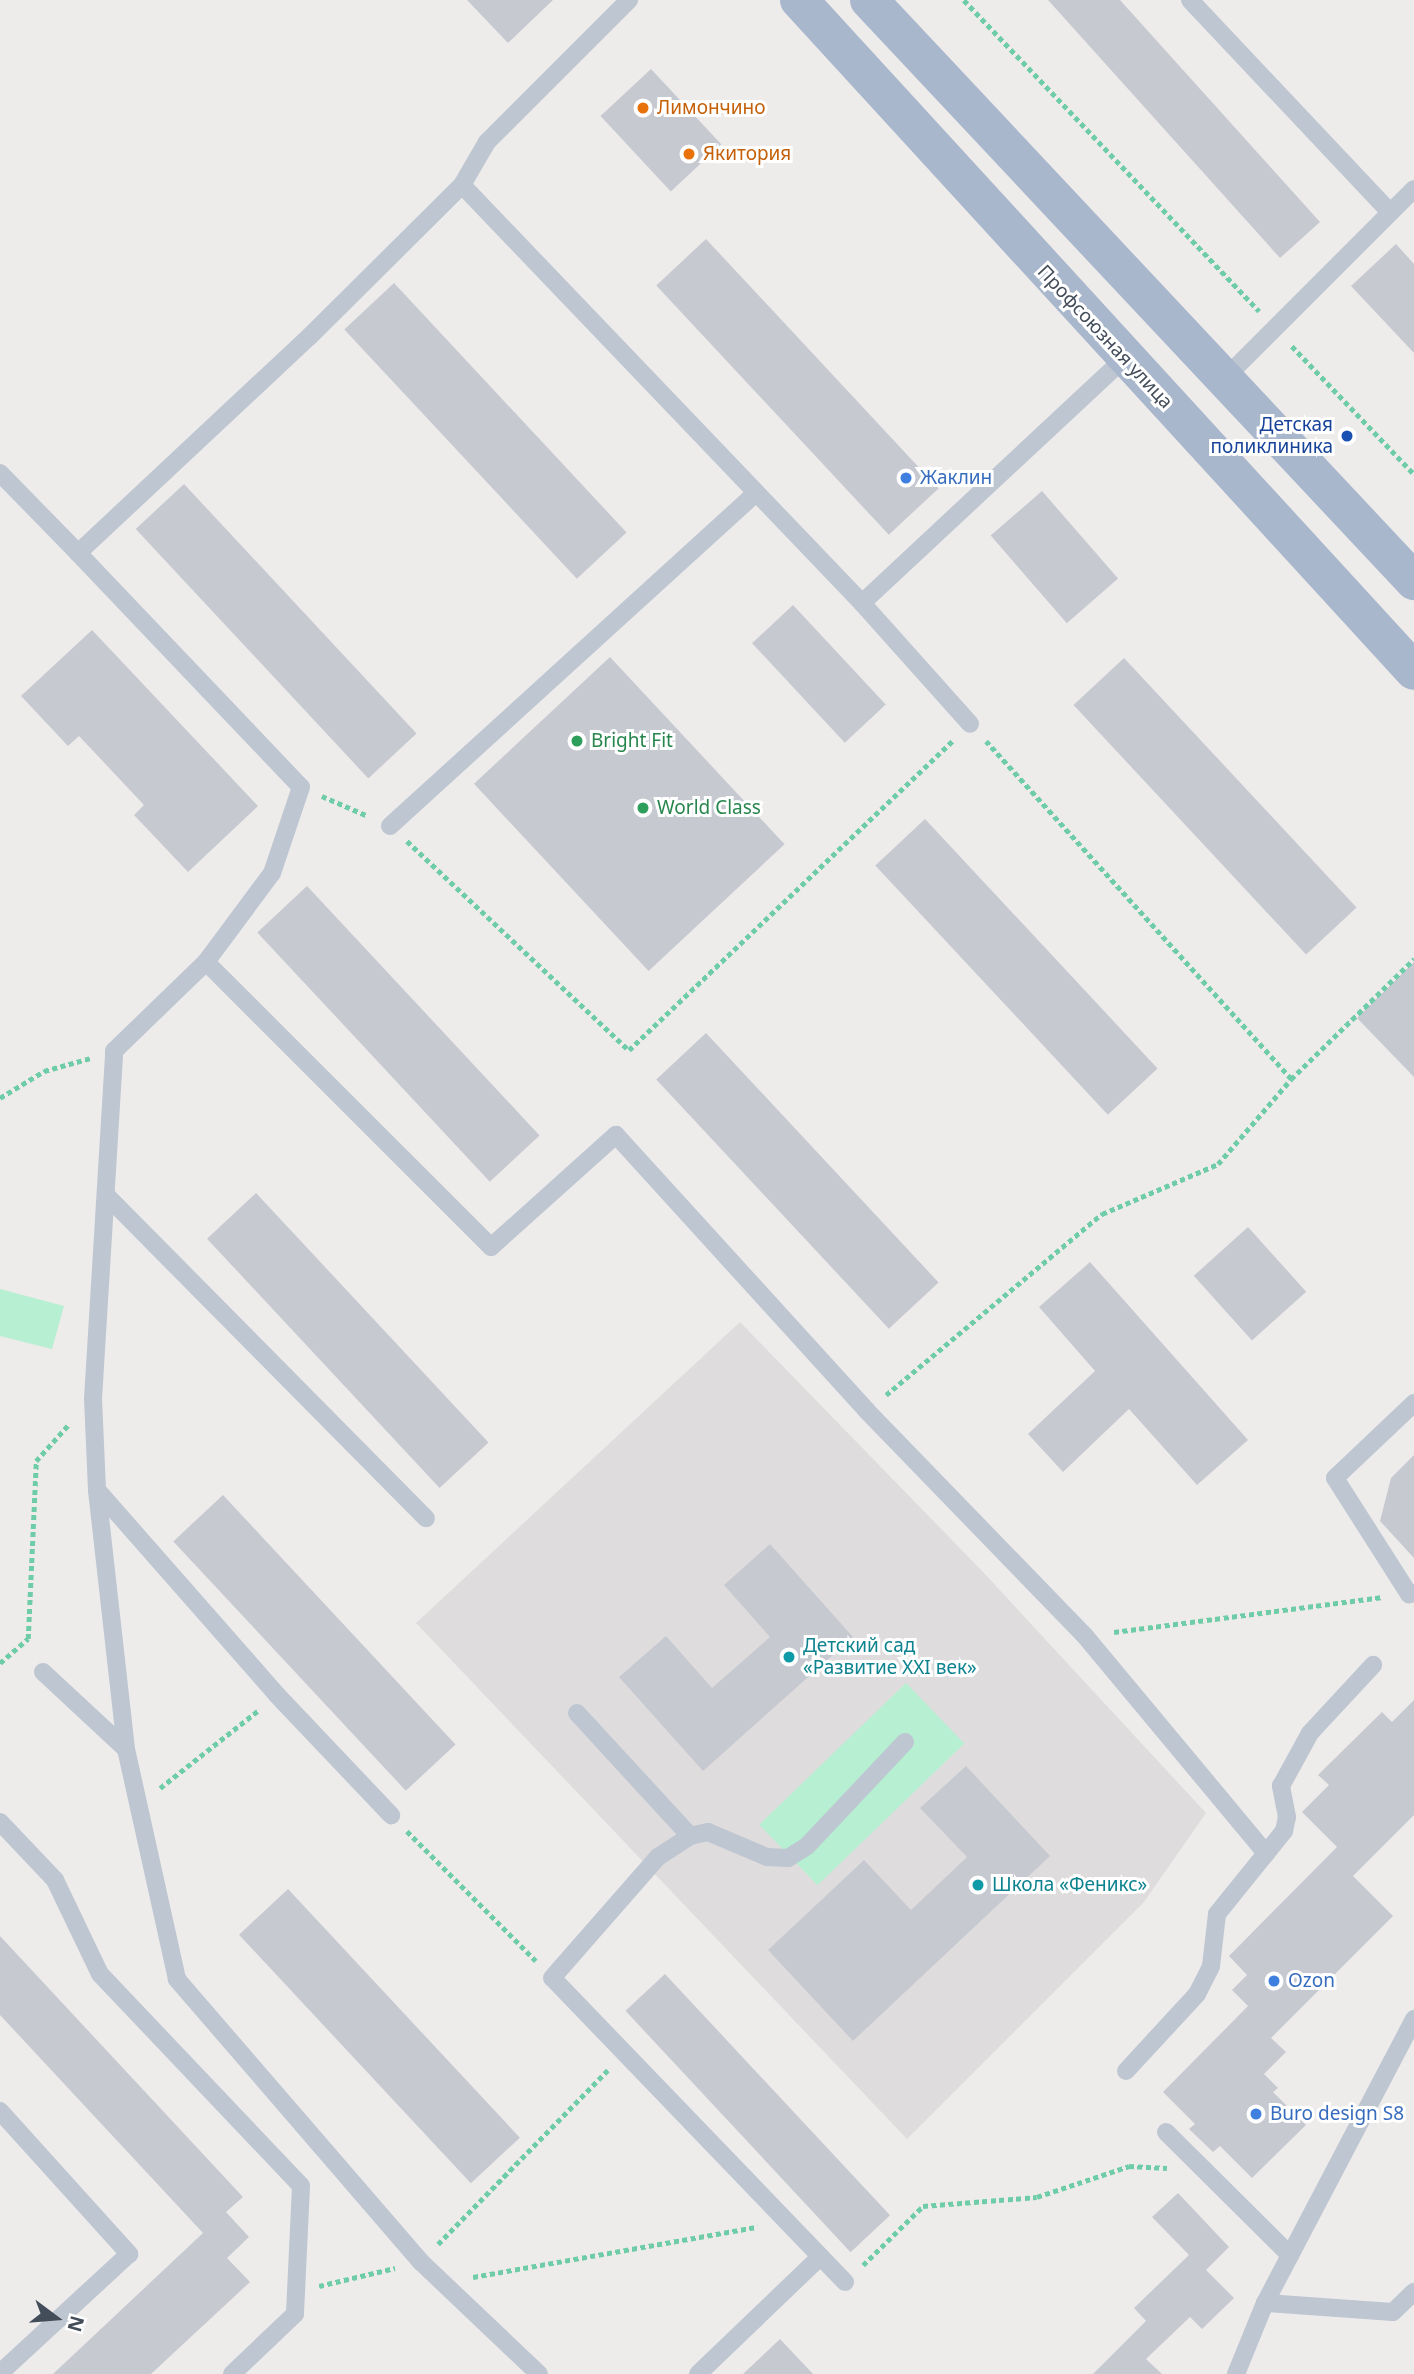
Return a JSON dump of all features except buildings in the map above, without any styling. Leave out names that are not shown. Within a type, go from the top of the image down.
[{"type":"main road","name":"Профсоюзная улица","points":[[799,0],[1124,359],[1414,671]]},
{"type":"main road","points":[[869,0],[1226,377],[1414,581]]},
{"type":"lane","points":[[78,554],[310,336],[462,186],[487,142],[629,0]]},
{"type":"lane","points":[[1189,0],[1390,212]]},
{"type":"lane","points":[[462,186],[862,603],[970,724]]},
{"type":"lane","points":[[1226,377],[1273,326],[1390,212],[1412,195]]},
{"type":"lane","points":[[862,603],[1124,359]]},
{"type":"lane","points":[[0,474],[302,787],[272,873],[206,962],[114,1051],[108,1197],[93,1399],[97,1490],[126,1749],[177,1979],[421,2262],[539,2374]]},
{"type":"lane","points":[[390,826],[755,494]]},
{"type":"lane","points":[[206,962],[491,1247],[616,1135],[867,1411],[1085,1636],[1266,1853]]},
{"type":"lane","points":[[108,1197],[426,1518]]},
{"type":"lane","points":[[1411,1593],[1335,1478],[1414,1403]]},
{"type":"lane","points":[[97,1490],[277,1695],[391,1815]]},
{"type":"lane","points":[[1126,2071],[1197,1994],[1211,1966],[1217,1914],[1284,1831],[1287,1817],[1281,1786],[1310,1733],[1373,1665]]},
{"type":"lane","points":[[43,1672],[126,1749]]},
{"type":"lane","points":[[577,1713],[690,1836]]},
{"type":"lane","points":[[845,2283],[552,1978],[658,1857],[690,1836],[708,1832],[766,1857],[788,1858],[807,1846],[905,1742]]},
{"type":"lane","points":[[0,1822],[55,1880],[100,1974],[301,2186],[295,2314],[232,2374]]},
{"type":"lane","points":[[1236,2374],[1265,2303],[1414,2018]]},
{"type":"lane","points":[[0,2111],[129,2254],[0,2373]]},
{"type":"lane","points":[[1166,2132],[1290,2255]]},
{"type":"lane","points":[[698,2374],[820,2257]]},
{"type":"lane","points":[[1265,2303],[1393,2312],[1414,2292]]},
{"type":"path","points":[[964,0],[1414,474]]},
{"type":"path","points":[[302,787],[390,826],[629,1051],[970,724],[1291,1079]]},
{"type":"path","points":[[867,1411],[1102,1214],[1218,1164],[1291,1079],[1414,959]]},
{"type":"path","points":[[0,1098],[44,1071],[114,1051]]},
{"type":"path","points":[[0,1663],[28,1639],[36,1461],[93,1399]]},
{"type":"path","points":[[1085,1636],[1411,1593]]},
{"type":"path","points":[[138,1805],[277,1695]]},
{"type":"path","points":[[391,1815],[552,1978]]},
{"type":"path","points":[[297,2291],[421,2262],[626,2052]]},
{"type":"path","points":[[845,2283],[923,2206],[1037,2197],[1129,2166],[1154,2165],[1217,2182]]},
{"type":"path","points":[[441,2283],[786,2222]]},
{"type":"shaded area","points":[[740,1322],[983,1572],[1206,1813],[1144,1902],[907,2139],[416,1623]]},
{"type":"green space","points":[[0,1289],[64,1306],[52,1349],[0,1336]]},
{"type":"green space","points":[[906,1683],[964,1743],[818,1885],[759,1825]]},
{"type":"place","name":"Лимончино","points":[[643,108]]},
{"type":"place","name":"Якитория","points":[[689,154]]},
{"type":"place","name":"Детская поликлиника","points":[[1347,436]]},
{"type":"place","name":"Жаклин","points":[[906,478]]},
{"type":"place","name":"Bright Fit","points":[[577,741]]},
{"type":"place","name":"World Class","points":[[643,808]]},
{"type":"place","name":"Детский сад «Развитие XXI век»","points":[[789,1657]]},
{"type":"place","name":"Школа «Феникс»","points":[[978,1885]]},
{"type":"place","name":"Ozon","points":[[1274,1981]]},
{"type":"place","name":"Buro design S8","points":[[1256,2114]]}]
